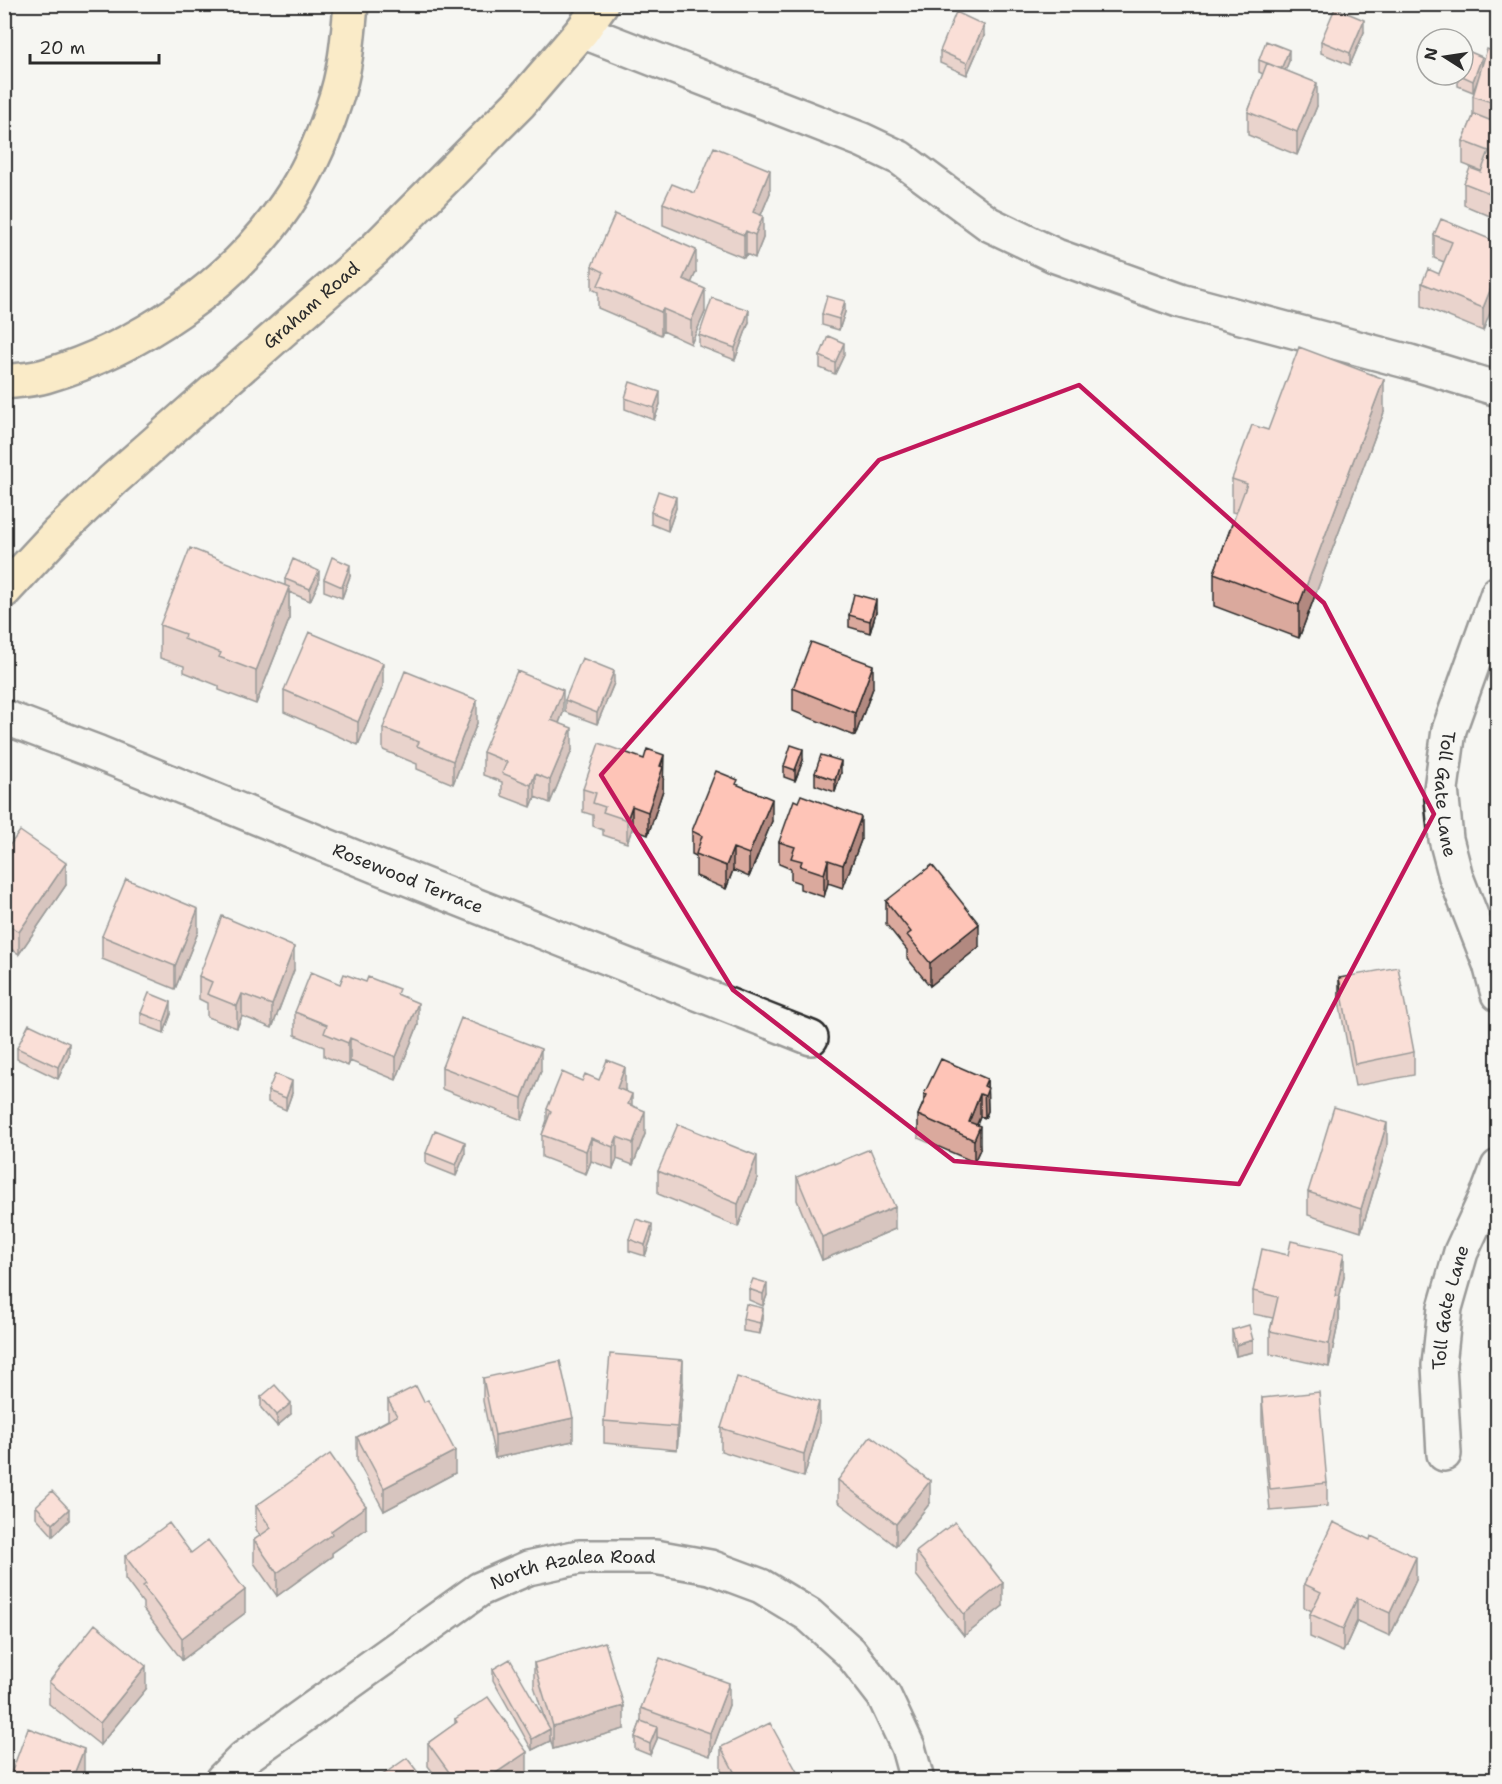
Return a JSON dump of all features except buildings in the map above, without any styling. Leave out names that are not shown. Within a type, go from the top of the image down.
[{"type":"main road","points":[[4,382],[44,376],[106,353],[154,328],[208,289],[247,253],[286,206],[316,152],[334,106],[346,59],[351,4]]},
{"type":"main road","name":"Graham Road","points":[[4,591],[57,534],[113,480],[374,250],[520,103],[582,31],[601,4]]},
{"type":"street","points":[[582,31],[862,140],[900,158],[990,224],[1056,256],[1181,301],[1410,362],[1497,389]]},
{"type":"street","name":"Toll Gate Lane","points":[[1497,593],[1449,730],[1441,789],[1446,839],[1456,877],[1490,964],[1497,994]]},
{"type":"street","name":"Rosewood Terrace","points":[[4,717],[811,1038]]},
{"type":"street","name":"Toll Gate Lane","points":[[1444,1455],[1439,1365],[1445,1308],[1461,1252],[1489,1191],[1497,1167]]},
{"type":"street","name":"North Azalea Road","points":[[222,1779],[244,1758],[480,1589],[528,1568],[579,1557],[655,1557],[710,1567],[761,1586],[809,1615],[850,1652],[884,1696],[908,1747],[917,1779]]},
{"type":"highlighted area","points":[[1079,385],[1324,603],[1434,814],[1239,1184],[954,1161],[733,990],[601,775],[879,460]]}]
